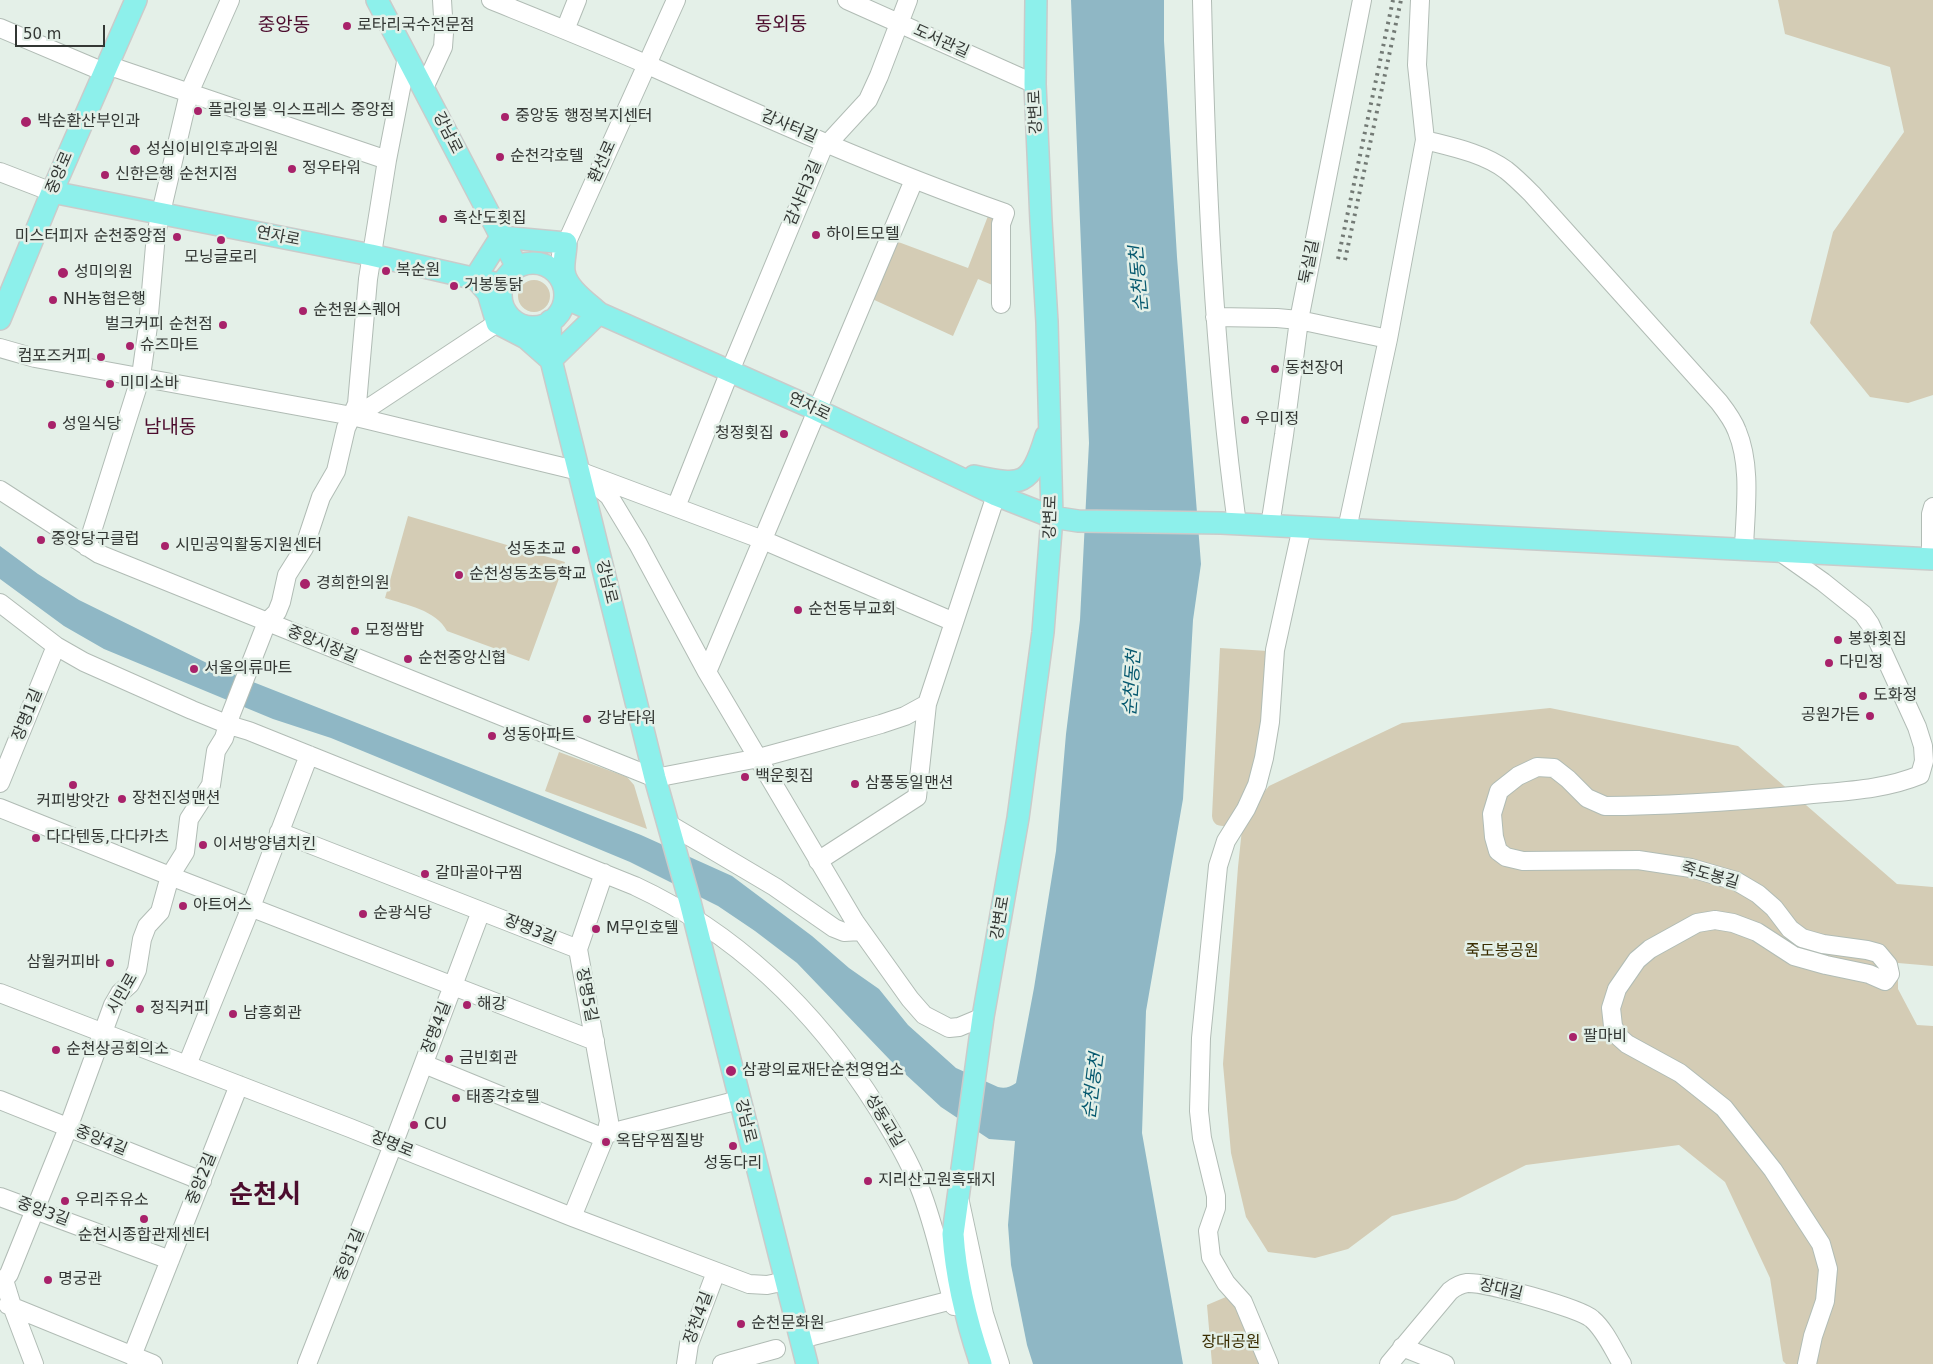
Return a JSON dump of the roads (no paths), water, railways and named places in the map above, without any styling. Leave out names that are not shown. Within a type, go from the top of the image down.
[{"type":"main road","name":"중앙로","points":[[0,319],[52,192],[136,0]]},
{"type":"main road","name":"강남로","points":[[377,0],[517,267]]},
{"type":"main road","name":"강변로","points":[[959,1199],[982,1023],[1022,790],[1042,642],[1052,517],[1047,322],[1040,221],[1035,84],[1036,0]]},
{"type":"main road","name":"연자로","points":[[52,192],[371,255],[503,285]]},
{"type":"main road","points":[[501,237],[566,243],[564,272],[580,297],[599,313],[551,360],[504,320],[488,293],[475,278],[501,237]]},
{"type":"main road","points":[[526,263],[546,265],[561,278],[565,298],[563,308],[558,316],[542,325],[534,326],[504,320],[503,285],[506,278],[517,267],[526,263]]},
{"type":"main road","name":"연자로","points":[[565,298],[817,410],[996,495],[1052,517],[1078,521],[1229,523],[1932,559]]},
{"type":"main road","name":"강남로","points":[[550,321],[551,360],[655,778],[691,909],[807,1364]]},
{"type":"main road","points":[[943,470],[1002,482],[1016,482],[1028,475],[1037,462],[1050,422]]},
{"type":"main road","points":[[959,1199],[953,1234],[955,1260],[963,1309],[982,1364]]},
{"type":"main road","points":[[959,1199],[962,1245],[974,1312],[991,1364]]},
{"type":"street","points":[[87,547],[141,376],[148,326],[156,234],[189,93],[230,0]]},
{"type":"street","points":[[424,88],[443,47],[442,0]]},
{"type":"street","name":"감사터길","points":[[491,0],[647,65],[827,144],[914,180],[1005,213],[1001,224],[1001,304]]},
{"type":"street","points":[[565,30],[577,0]]},
{"type":"street","name":"환선로","points":[[554,270],[676,0]]},
{"type":"street","name":"도서관길","points":[[847,0],[1035,84]]},
{"type":"street","name":"감사터3길","points":[[676,507],[822,150],[868,100],[874,90],[908,0]]},
{"type":"street","points":[[1202,0],[1208,206],[1226,446],[1229,523]]},
{"type":"street","name":"둑실길","points":[[1270,526],[1299,320],[1362,0]]},
{"type":"street","points":[[1347,529],[1388,339],[1425,140],[1417,65],[1420,0]]},
{"type":"street","points":[[0,28],[105,68],[189,93],[387,160]]},
{"type":"street","name":"시민로","points":[[34,1364],[6,1306],[2,1274],[9,1274],[36,1209],[113,1004],[120,993],[130,984],[137,970],[142,939],[147,926],[160,912],[170,876],[186,849],[189,819],[211,785],[216,752],[248,669],[267,622],[277,612],[287,575],[304,548],[318,504],[334,478],[346,428],[357,404],[371,255],[407,57]]},
{"type":"street","points":[[1425,140],[1489,160],[1518,180],[1719,402],[1735,426],[1744,454],[1746,485],[1744,550]]},
{"type":"street","points":[[0,172],[52,192]]},
{"type":"street","points":[[708,672],[914,180]]},
{"type":"street","points":[[1215,317],[1299,320],[1388,339]]},
{"type":"street","points":[[352,416],[367,409],[504,320]]},
{"type":"street","points":[[0,348],[35,358],[352,416],[579,471],[763,540],[954,622]]},
{"type":"street","points":[[579,471],[609,496],[638,544],[708,672],[818,861],[862,931],[910,999],[924,1015],[949,1028],[982,1023]]},
{"type":"street","name":"중앙시장길","points":[[0,490],[99,554],[655,778]]},
{"type":"street","points":[[818,861],[917,797],[927,704],[996,495]]},
{"type":"street","points":[[1932,559],[1931,514],[1933,507]]},
{"type":"street","points":[[1269,1364],[1243,1302],[1226,1283],[1212,1258],[1208,1231],[1216,1208],[1216,1196],[1208,1164],[1199,1111],[1201,1038],[1218,866],[1226,841],[1246,809],[1257,785],[1264,758],[1270,722],[1275,650],[1302,527]]},
{"type":"street","name":"죽도봉길","points":[[1779,551],[1823,582],[1863,614],[1870,624],[1917,727],[1923,746],[1924,761],[1920,775],[1907,780],[1860,790],[1736,802],[1605,806],[1587,798],[1568,778],[1554,768],[1537,767],[1518,776],[1499,791],[1492,814],[1494,837],[1498,850],[1506,856],[1523,861],[1638,860],[1691,868],[1736,881],[1758,894],[1774,908],[1790,930],[1802,938],[1823,944],[1878,953],[1888,965],[1890,974],[1885,981],[1869,974],[1826,966],[1794,956],[1757,932],[1732,923],[1715,920],[1697,923],[1650,950],[1637,960],[1616,989],[1611,1008],[1613,1026],[1618,1036],[1627,1044],[1680,1073],[1724,1108],[1773,1170],[1821,1244],[1828,1269],[1825,1301],[1813,1336],[1807,1364]]},
{"type":"street","name":"성동교길","points":[[0,603],[56,646],[84,662],[192,710],[230,719],[249,731],[604,873],[664,900],[691,909],[780,985],[827,1036],[867,1092],[909,1161],[938,1240],[952,1300]]},
{"type":"street","name":"장명1길","points":[[0,783],[56,646]]},
{"type":"street","points":[[655,778],[759,758],[906,716],[927,704]]},
{"type":"street","points":[[187,1065],[251,907],[309,755]]},
{"type":"street","points":[[0,808],[595,1041]]},
{"type":"street","name":"장명3길","points":[[280,832],[578,949]]},
{"type":"street","points":[[670,832],[775,887],[814,916],[840,932],[862,931]]},
{"type":"street","points":[[578,949],[604,873]]},
{"type":"street","name":"장명4길","points":[[393,1145],[481,911]]},
{"type":"street","name":"장명5길","points":[[578,949],[608,1116],[605,1136]]},
{"type":"street","name":"장명로","points":[[0,993],[716,1272],[749,1284],[767,1285],[786,1281]]},
{"type":"street","points":[[424,1064],[605,1136],[739,1100]]},
{"type":"street","name":"중앙2길","points":[[132,1356],[239,1085]]},
{"type":"street","name":"중앙4길","points":[[0,1100],[202,1181]]},
{"type":"street","points":[[572,1217],[605,1136]]},
{"type":"street","name":"중앙1길","points":[[307,1364],[393,1145]]},
{"type":"street","name":"중앙3길","points":[[0,1197],[170,1260]]},
{"type":"street","points":[[959,1199],[984,1314],[1000,1364]]},
{"type":"street","name":"장천4길","points":[[686,1364],[689,1344],[716,1272]]},
{"type":"street","name":"장대길","points":[[1389,1364],[1450,1290],[1458,1285],[1469,1283],[1492,1286],[1566,1307],[1590,1317],[1606,1336],[1622,1364]]},
{"type":"street","points":[[952,1300],[970,1333]]},
{"type":"street","points":[[801,1339],[952,1300]]},
{"type":"street","points":[[952,1300],[970,1364]]},
{"type":"street","points":[[6,1306],[152,1364]]},
{"type":"street","points":[[1402,1347],[1445,1364]]},
{"type":"street","points":[[722,1364],[776,1349]]},
{"type":"water","name":"순천동천","points":[[1071,0],[1164,0],[1164,41],[1177,257],[1201,564],[1193,620],[1183,799],[1146,1011],[1142,1133],[1183,1364],[1033,1364],[1027,1345],[1011,1265],[1008,1225],[1015,1141],[989,1139],[941,1107],[890,1060],[797,963],[718,906],[630,862],[331,738],[273,719],[104,649],[64,626],[0,579],[0,546],[38,574],[79,600],[215,667],[641,835],[732,876],[812,936],[849,968],[879,989],[908,1025],[956,1068],[998,1087],[1012,1086],[1016,1083],[1034,988],[1056,851],[1066,734],[1080,620],[1089,443]]},
{"type":"railway","points":[[1338,259],[1393,0]]},
{"type":"railway","points":[[1345,260],[1401,0]]},
{"type":"place","name":"로타리국수전문점","points":[[347,26]]},
{"type":"place","name":"플라잉볼 익스프레스 중앙점","points":[[198,111]]},
{"type":"place","name":"중앙동 행정복지센터","points":[[505,117]]},
{"type":"place","name":"박순환산부인과","points":[[26,122]]},
{"type":"place","name":"성심이비인후과의원","points":[[135,150]]},
{"type":"place","name":"순천각호텔","points":[[500,157]]},
{"type":"place","name":"정우타워","points":[[292,169]]},
{"type":"place","name":"신한은행 순천지점","points":[[105,175]]},
{"type":"place","name":"흑산도횟집","points":[[443,219]]},
{"type":"place","name":"하이트모텔","points":[[816,235]]},
{"type":"place","name":"미스터피자 순천중앙점","points":[[177,237]]},
{"type":"place","name":"모닝글로리","points":[[221,240]]},
{"type":"place","name":"복순원","points":[[386,271]]},
{"type":"place","name":"성미의원","points":[[63,273]]},
{"type":"place","name":"거봉통닭","points":[[454,286]]},
{"type":"place","name":"NH농협은행","points":[[53,300]]},
{"type":"place","name":"순천원스퀘어","points":[[303,311]]},
{"type":"place","name":"벌크커피 순천점","points":[[223,325]]},
{"type":"place","name":"슈즈마트","points":[[130,346]]},
{"type":"place","name":"컴포즈커피","points":[[101,357]]},
{"type":"place","name":"동천장어","points":[[1275,369]]},
{"type":"place","name":"미미소바","points":[[110,384]]},
{"type":"place","name":"우미정","points":[[1245,420]]},
{"type":"place","name":"성일식당","points":[[52,425]]},
{"type":"place","name":"청정횟집","points":[[784,434]]},
{"type":"place","name":"중앙당구클럽","points":[[41,540]]},
{"type":"place","name":"시민공익활동지원센터","points":[[165,546]]},
{"type":"place","name":"성동초교","points":[[576,550]]},
{"type":"place","name":"순천성동초등학교","points":[[459,575]]},
{"type":"place","name":"경희한의원","points":[[305,584]]},
{"type":"place","name":"순천동부교회","points":[[798,610]]},
{"type":"place","name":"모정쌈밥","points":[[355,631]]},
{"type":"place","name":"봉화횟집","points":[[1838,640]]},
{"type":"place","name":"순천중앙신협","points":[[408,659]]},
{"type":"place","name":"다민정","points":[[1829,663]]},
{"type":"place","name":"서울의류마트","points":[[194,669]]},
{"type":"place","name":"도화정","points":[[1863,696]]},
{"type":"place","name":"공원가든","points":[[1870,716]]},
{"type":"place","name":"강남타워","points":[[587,719]]},
{"type":"place","name":"성동아파트","points":[[492,736]]},
{"type":"place","name":"백운횟집","points":[[745,777]]},
{"type":"place","name":"삼풍동일맨션","points":[[855,784]]},
{"type":"place","name":"커피방앗간","points":[[73,785]]},
{"type":"place","name":"장천진성맨션","points":[[122,799]]},
{"type":"place","name":"다다텐동,다다카츠","points":[[36,838]]},
{"type":"place","name":"이서방양념치킨","points":[[203,845]]},
{"type":"place","name":"갈마골아구찜","points":[[425,874]]},
{"type":"place","name":"아트어스","points":[[183,906]]},
{"type":"place","name":"순광식당","points":[[363,914]]},
{"type":"place","name":"M무인호텔","points":[[596,929]]},
{"type":"place","name":"삼월커피바","points":[[110,963]]},
{"type":"place","name":"해강","points":[[467,1005]]},
{"type":"place","name":"정직커피","points":[[140,1009]]},
{"type":"place","name":"남흥회관","points":[[233,1014]]},
{"type":"place","name":"팔마비","points":[[1573,1037]]},
{"type":"place","name":"순천상공회의소","points":[[56,1050]]},
{"type":"place","name":"금빈회관","points":[[449,1059]]},
{"type":"place","name":"삼광의료재단순천영업소","points":[[731,1071]]},
{"type":"place","name":"태종각호텔","points":[[456,1098]]},
{"type":"place","name":"CU","points":[[414,1125]]},
{"type":"place","name":"옥담우찜질방","points":[[606,1142]]},
{"type":"place","name":"성동다리","points":[[733,1146]]},
{"type":"place","name":"지리산고원흑돼지","points":[[868,1181]]},
{"type":"place","name":"우리주유소","points":[[65,1201]]},
{"type":"place","name":"순천시종합관제센터","points":[[144,1219]]},
{"type":"place","name":"명궁관","points":[[48,1280]]},
{"type":"place","name":"순천문화원","points":[[741,1324]]},
{"type":"district","name":"동외동","points":[[781,25]]},
{"type":"district","name":"중앙동","points":[[284,26]]},
{"type":"district","name":"남내동","points":[[170,428]]},
{"type":"district","name":"순천시","points":[[265,1196]]},
{"type":"park label","name":"죽도봉공원","points":[[1502,952]]},
{"type":"park label","name":"장대공원","points":[[1231,1343]]}]
